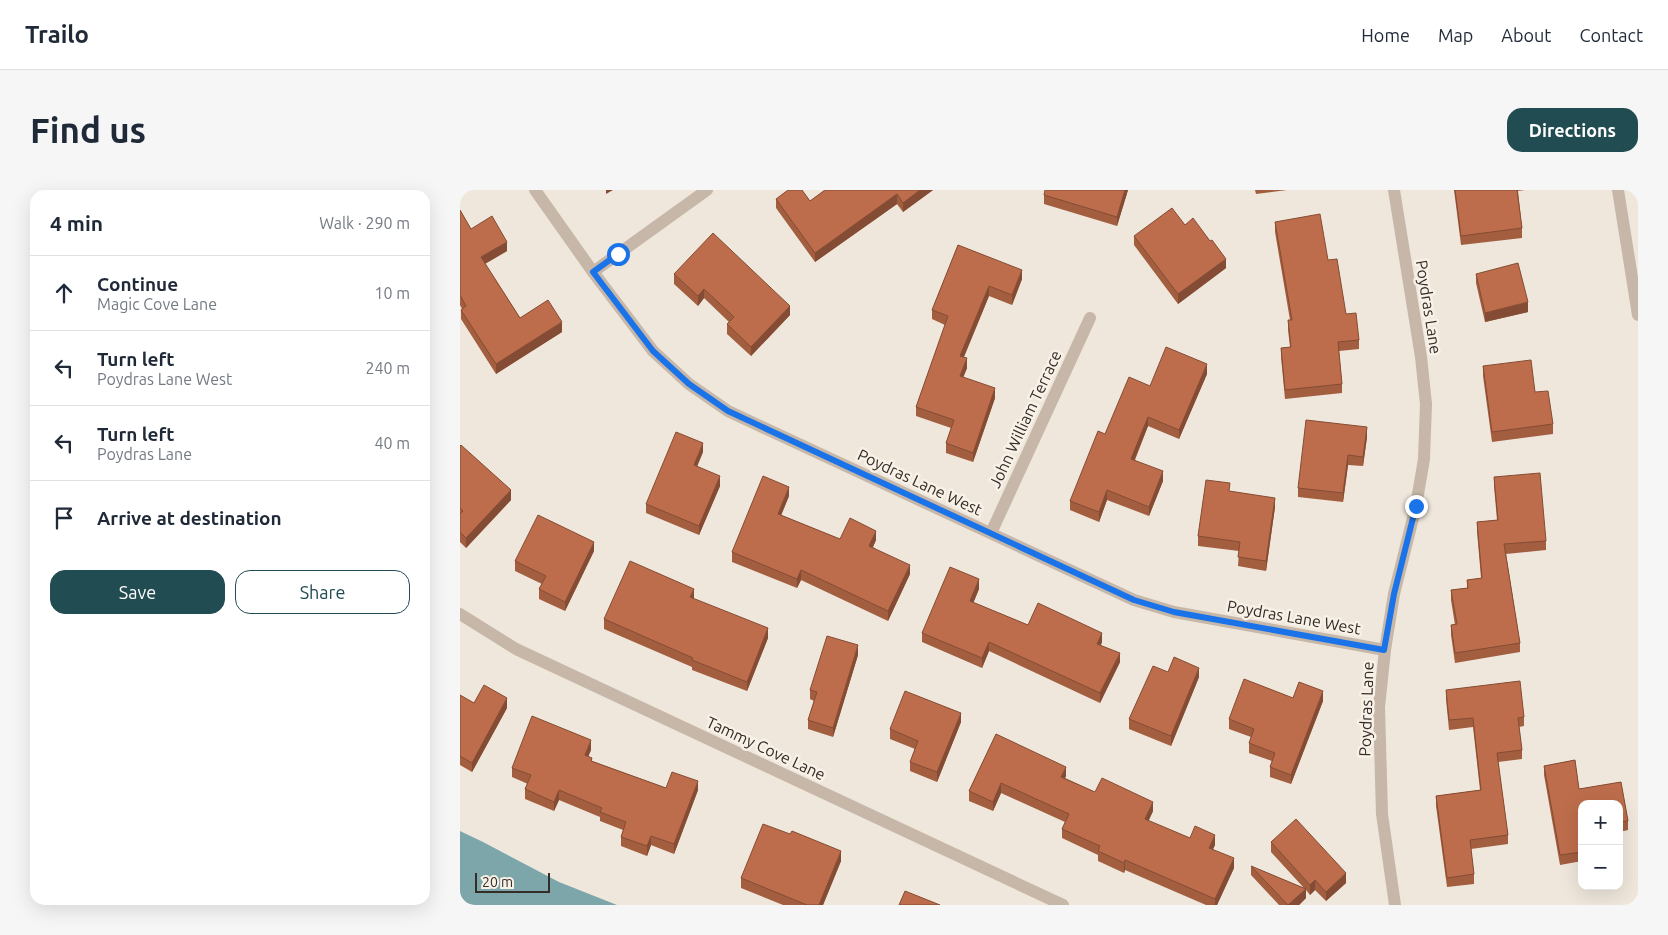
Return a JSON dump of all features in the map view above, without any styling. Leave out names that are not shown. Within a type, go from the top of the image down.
[{"type":"street","name":"Poydras Lane West","points":[[535,190],[593,272],[653,351],[689,384],[728,411],[1142,603],[1174,612],[1384,650]]},
{"type":"street","points":[[593,272],[707,190]]},
{"type":"street","name":"Poydras Lane","points":[[1394,190],[1421,357],[1426,404],[1424,459],[1416,506],[1394,594],[1384,650],[1379,707],[1382,814],[1395,905]]},
{"type":"street","points":[[1618,190],[1638,315]]},
{"type":"street","name":"John William Terrace","points":[[991,533],[1090,318]]},
{"type":"street","name":"Tammy Cove Lane","points":[[460,614],[516,649],[1063,905]]},
{"type":"water","points":[[460,831],[559,882],[617,905],[460,905]]},
{"type":"building","points":[[788,190],[802,190],[810,201],[825,190],[920,190],[903,203],[897,194],[815,253],[776,199]]},
{"type":"building","points":[[1045,190],[1125,190],[1117,217],[1044,195]]},
{"type":"building","points":[[1455,190],[1517,190],[1522,228],[1461,236]]},
{"type":"building","points":[[1172,208],[1185,225],[1193,218],[1226,259],[1178,294],[1134,236]]},
{"type":"building","points":[[460,210],[471,229],[492,216],[507,242],[481,257],[520,318],[548,300],[562,322],[496,364],[461,310],[466,306],[460,295]]},
{"type":"building","points":[[1320,214],[1328,260],[1337,259],[1346,314],[1356,313],[1359,340],[1338,342],[1342,384],[1285,390],[1281,348],[1291,347],[1288,320],[1292,320],[1275,222]]},
{"type":"building","points":[[713,233],[790,306],[751,347],[727,324],[734,317],[704,289],[698,296],[674,274]]},
{"type":"building","points":[[958,245],[1022,270],[1012,295],[989,286],[960,356],[967,358],[960,376],[995,388],[973,453],[946,443],[954,420],[916,407],[948,316],[932,310]]},
{"type":"building","points":[[1518,263],[1528,302],[1485,313],[1476,274]]},
{"type":"building","points":[[1166,347],[1207,364],[1179,430],[1148,417],[1131,459],[1163,471],[1149,507],[1107,490],[1099,512],[1070,501],[1098,431],[1105,434],[1129,377],[1150,386]]},
{"type":"building","points":[[1531,360],[1535,392],[1548,391],[1553,424],[1492,432],[1483,366]]},
{"type":"building","points":[[1306,420],[1367,427],[1363,457],[1348,455],[1343,493],[1298,488]]},
{"type":"building","points":[[676,432],[703,443],[694,465],[720,476],[699,526],[646,504]]},
{"type":"building","points":[[461,445],[511,490],[466,538],[460,532],[460,514],[463,511],[460,508]]},
{"type":"building","points":[[1540,473],[1546,541],[1504,544],[1520,643],[1455,653],[1451,625],[1457,624],[1451,590],[1468,588],[1467,580],[1482,578],[1477,522],[1498,520],[1494,477]]},
{"type":"building","points":[[763,476],[789,487],[778,514],[840,539],[850,518],[876,531],[869,546],[910,565],[888,611],[801,570],[797,579],[732,552]]},
{"type":"building","points":[[1206,480],[1230,483],[1229,491],[1275,498],[1266,561],[1238,557],[1240,542],[1198,536]]},
{"type":"building","points":[[538,515],[594,542],[565,602],[539,589],[546,576],[515,561]]},
{"type":"building","points":[[630,561],[694,589],[690,597],[768,628],[747,682],[692,660],[693,658],[604,619]]},
{"type":"building","points":[[950,567],[979,579],[970,601],[1028,625],[1038,603],[1102,633],[1097,644],[1120,653],[1100,693],[989,642],[982,658],[922,633]]},
{"type":"building","points":[[827,636],[858,645],[833,728],[808,720],[817,692],[810,690]]},
{"type":"building","points":[[1174,657],[1199,668],[1171,736],[1129,719],[1153,666],[1168,672]]},
{"type":"building","points":[[1244,679],[1293,698],[1299,682],[1323,691],[1291,775],[1270,767],[1275,753],[1249,743],[1254,729],[1229,719]]},
{"type":"building","points":[[1520,681],[1524,717],[1518,718],[1522,750],[1497,753],[1508,835],[1470,840],[1474,874],[1447,878],[1436,796],[1481,790],[1473,718],[1449,720],[1446,690]]},
{"type":"building","points":[[484,685],[507,698],[472,763],[460,756],[460,695],[474,703]]},
{"type":"building","points":[[905,691],[961,713],[937,772],[910,762],[918,741],[890,729]]},
{"type":"building","points":[[532,716],[591,740],[585,755],[592,758],[591,761],[666,788],[672,772],[698,781],[674,844],[651,836],[647,846],[621,837],[626,822],[600,812],[602,808],[559,790],[554,802],[525,789],[531,775],[512,768]]},
{"type":"building","points":[[996,734],[1066,767],[1061,777],[1095,792],[1102,778],[1153,802],[1145,819],[1190,838],[1195,826],[1215,835],[1209,848],[1234,858],[1215,899],[1125,860],[1124,863],[1098,851],[1100,846],[1062,829],[1069,814],[1001,783],[993,802],[969,791]]},
{"type":"building","points":[[1575,760],[1579,789],[1621,782],[1628,821],[1623,822],[1623,800],[1578,800],[1578,853],[1560,855],[1544,766]]},
{"type":"building","points":[[1296,819],[1346,873],[1326,892],[1315,880],[1310,885],[1271,842]]},
{"type":"building","points":[[763,824],[790,834],[792,831],[841,851],[819,905],[807,905],[741,878]]},
{"type":"building","points":[[1251,866],[1306,889],[1288,905]]},
{"type":"building","points":[[905,891],[940,905],[899,905]]},
{"type":"route","points":[[618,254],[593,272],[653,351],[689,384],[728,411],[1134,600],[1174,612],[1384,650],[1394,594],[1416,506]]}]
